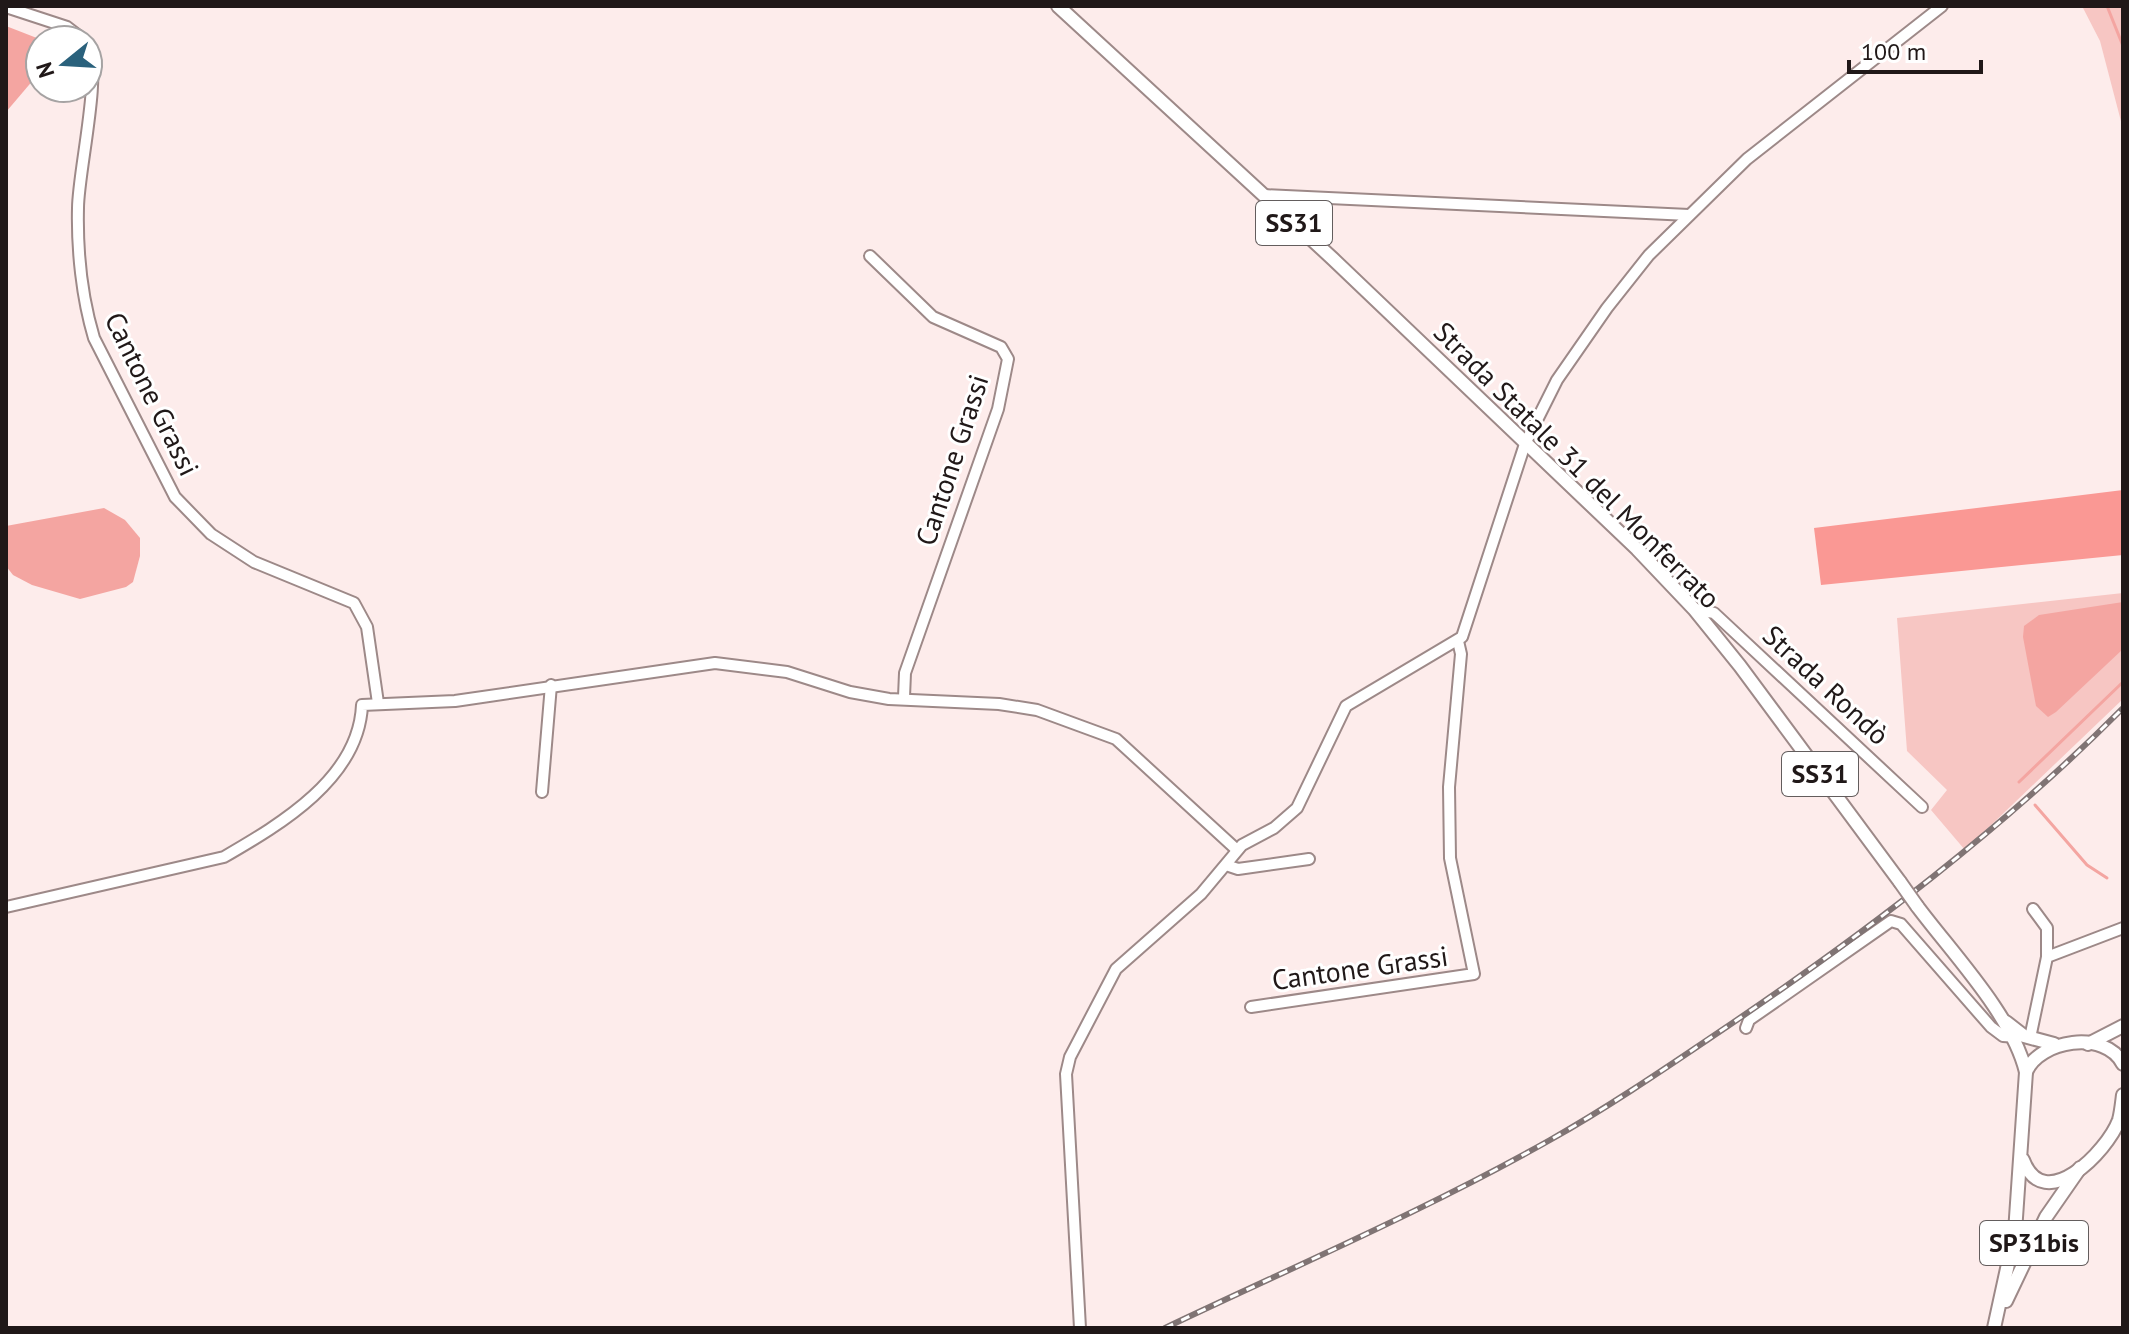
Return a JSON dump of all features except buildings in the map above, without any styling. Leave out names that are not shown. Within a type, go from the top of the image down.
[{"type":"main road","name":"Strada Statale 31 del Monferrato","points":[[1058,6],[1637,549],[1694,609],[1998,1015],[2022,1037],[2085,1045]]},
{"type":"main road","points":[[2085,1045],[2123,1026]]},
{"type":"main road","name":"Strada Statale 31 del Monferrato","points":[[2022,1037],[2026,1072]]},
{"type":"main road","points":[[2061,1044],[2037,1055],[2026,1072],[2022,1157],[2027,1171],[2046,1183],[2060,1182],[2080,1168],[2102,1146],[2118,1121],[2123,1095]]},
{"type":"main road","points":[[2085,1045],[2109,1050],[2123,1064]]},
{"type":"main road","name":"SP31bis","points":[[1995,1325],[2015,1232],[2022,1157]]},
{"type":"main road","name":"SP31bis","points":[[1995,1325],[2046,1217],[2080,1168]]},
{"type":"street","name":"Cantone Grassi","points":[[1251,1007],[1474,974],[1450,858],[1449,787],[1461,654],[1458,641],[1468,625],[1525,444],[1557,380],[1607,308],[1649,255],[1747,159],[1942,6]]},
{"type":"street","points":[[6,7],[58,24]]},
{"type":"street","name":"Cantone Grassi","points":[[89,104],[78,207],[86,312],[94,338],[175,497],[211,534],[254,562],[354,603],[367,627],[378,703]]},
{"type":"street","points":[[1263,195],[1689,215]]},
{"type":"street","name":"Cantone Grassi","points":[[870,256],[933,317],[1001,347],[1008,359],[998,409],[905,673],[904,697]]},
{"type":"street","name":"Strada Rondò","points":[[1694,609],[1714,613],[1922,807]]},
{"type":"street","points":[[1080,1328],[1067,1065],[1116,969],[1201,894],[1237,850],[1283,822],[1297,808],[1332,729],[1354,698],[1458,641]]},
{"type":"street","points":[[6,907],[224,857],[286,815],[340,769],[357,740],[362,705],[455,701],[715,663],[787,672],[850,692],[889,699],[904,697],[1037,710],[1116,739],[1237,850]]},
{"type":"street","points":[[542,792],[551,685]]},
{"type":"street","points":[[1226,865],[1238,869],[1309,859]]},
{"type":"street","points":[[1746,1028],[1749,1020],[1891,921],[1901,924],[1991,1027],[2022,1037],[2047,957],[2047,928],[2033,909]]},
{"type":"street","points":[[2047,957],[2122,929]]},
{"type":"shaded area","points":[[2082,6],[2123,6],[2123,129],[2100,41]]},
{"type":"shaded area","points":[[6,26],[24,33],[24,91],[6,112]]},
{"type":"shaded area","points":[[2123,490],[2123,555],[1821,585],[1814,528]]},
{"type":"shaded area","points":[[104,508],[125,520],[140,538],[140,556],[133,582],[126,587],[80,599],[32,585],[13,575],[6,566],[6,526]]},
{"type":"shaded area","points":[[2123,593],[2123,699],[1965,850],[1931,810],[1947,790],[1907,751],[1897,618]]},
{"type":"shaded area","points":[[2123,602],[2123,649],[2048,717],[2036,706],[2023,637],[2024,626],[2039,615]]},
{"type":"waterway","points":[[2107,6],[2123,46]]},
{"type":"waterway","points":[[2019,782],[2123,682]]},
{"type":"waterway","points":[[2035,805],[2087,865],[2107,878]]},
{"type":"railway","points":[[1165,1328],[1456,1190],[1596,1113],[1780,990],[1883,915],[2031,795],[2123,708]]}]
